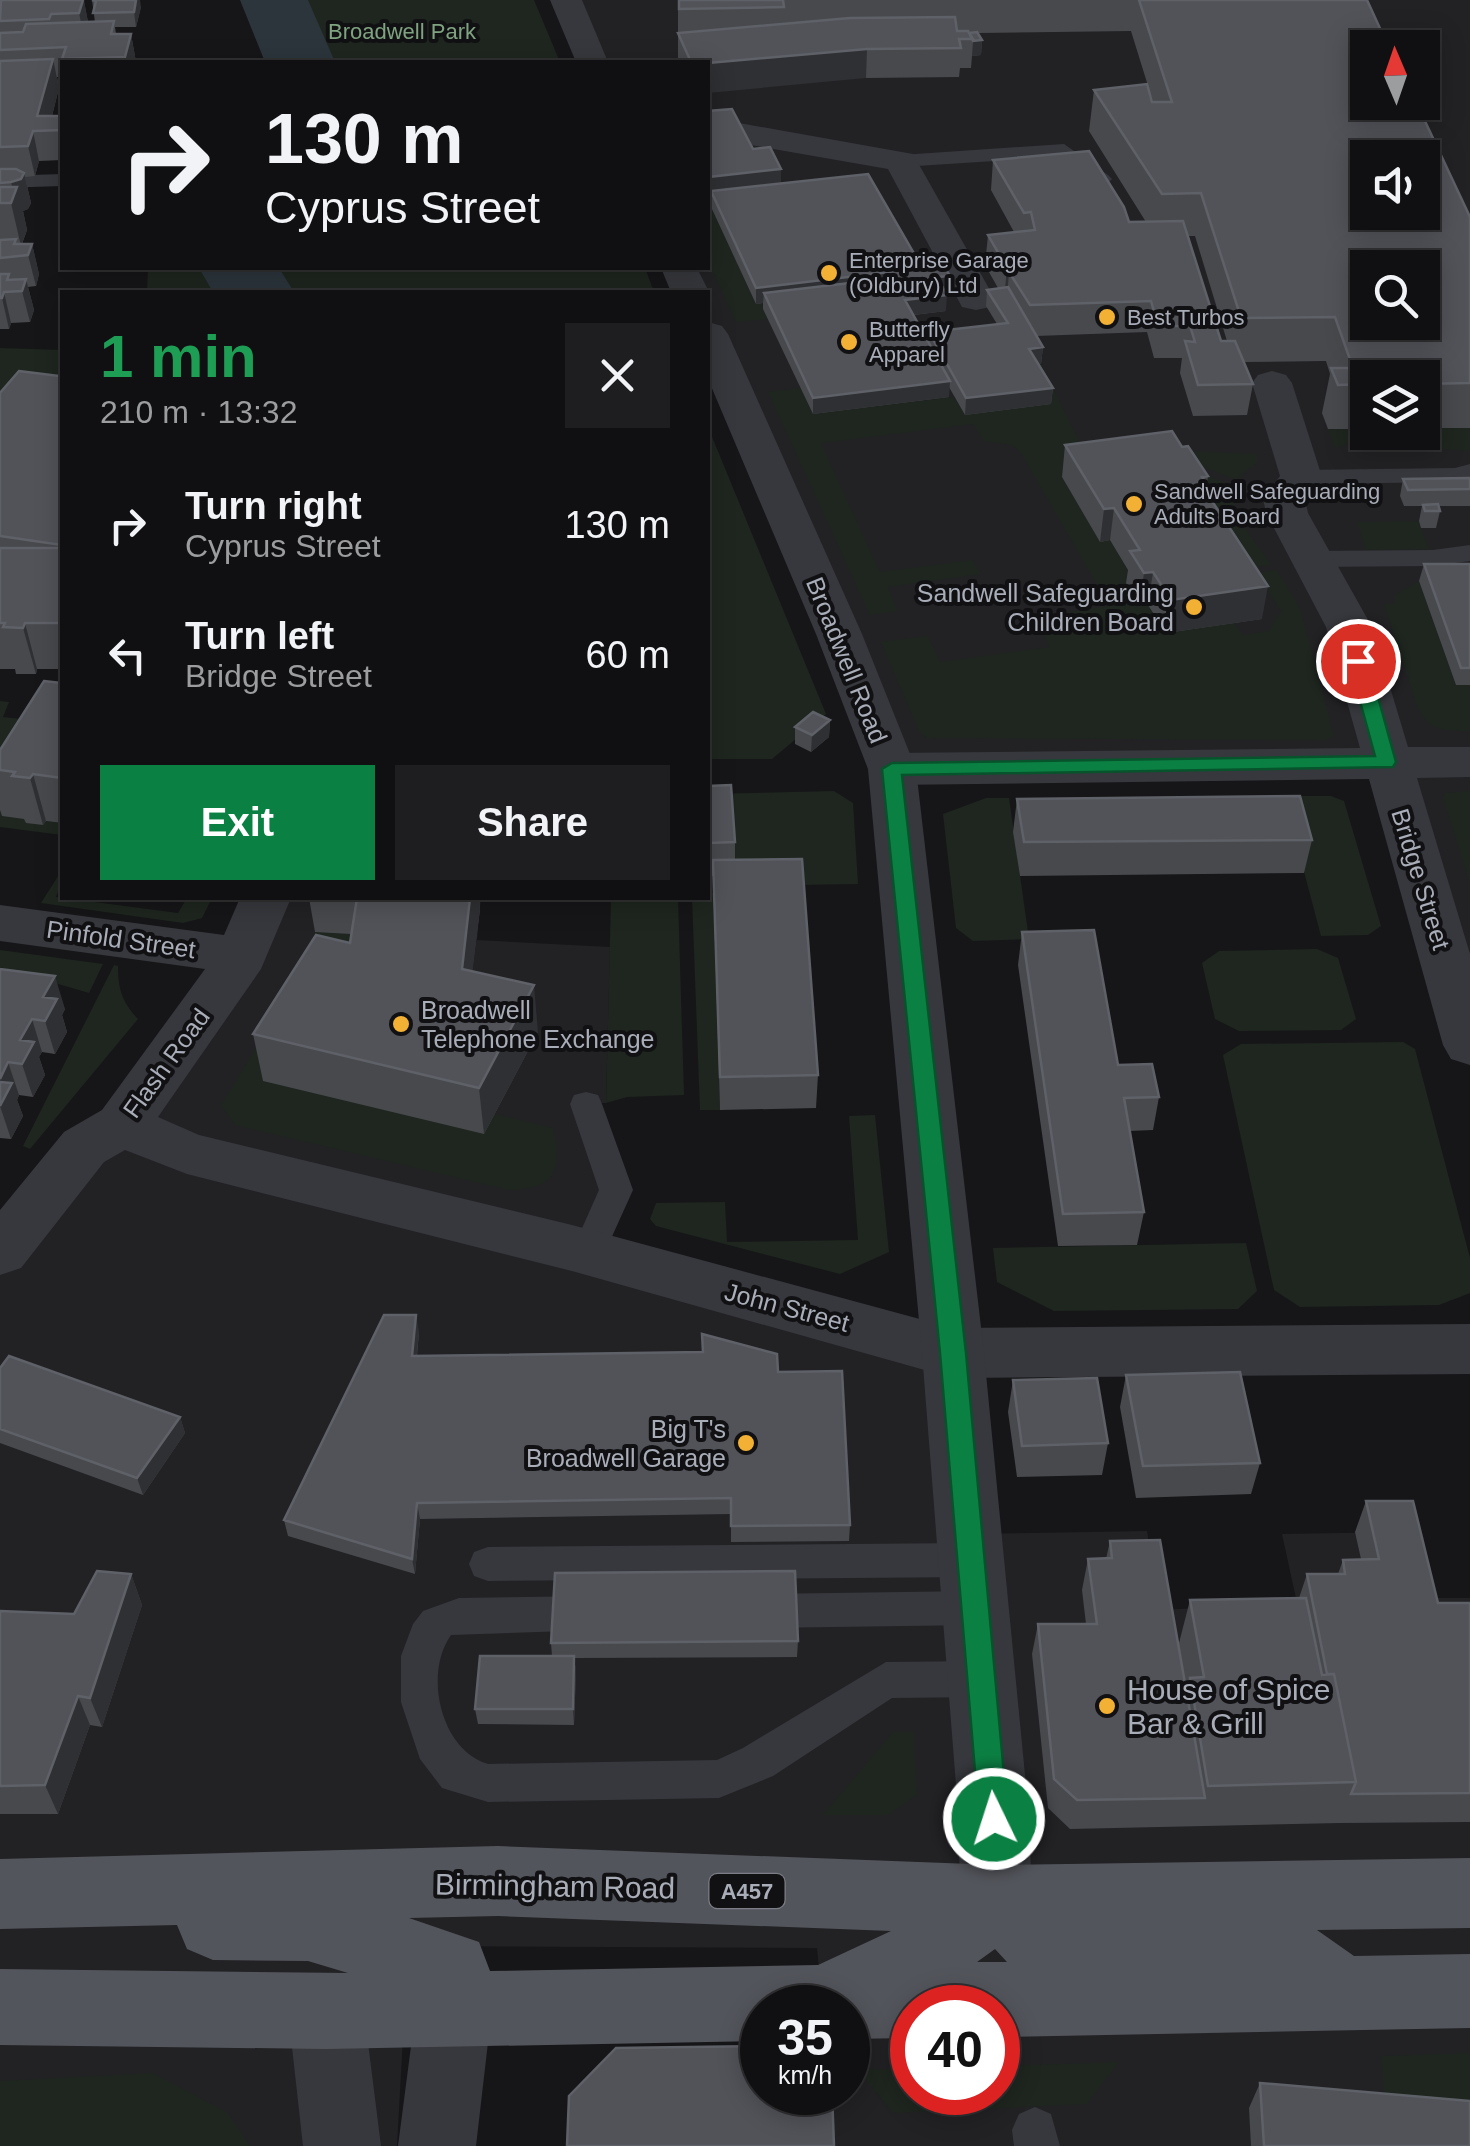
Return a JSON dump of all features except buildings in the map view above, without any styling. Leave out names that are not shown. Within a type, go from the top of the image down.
[{"type":"main road","name":"Birmingham Road","points":[[0,1894],[498,1881],[997,1900],[1470,1893]]},
{"type":"main road","points":[[326,2011],[336,1965],[386,1917],[498,1881]]},
{"type":"main road","points":[[856,1985],[899,1969],[966,1930],[997,1900],[1045,1948],[1272,1942],[1344,1993]]},
{"type":"main road","points":[[0,1920],[308,1925],[453,1968],[454,2008]]},
{"type":"main road","points":[[870,2000],[1470,1991]]},
{"type":"main road","points":[[0,2007],[326,2011],[740,2002]]},
{"type":"street","points":[[566,0],[591,60]]},
{"type":"street","points":[[710,132],[739,133],[901,162],[976,299]]},
{"type":"street","name":"Broadwell Road","points":[[710,339],[840,634],[892,769],[953,1353],[997,1900]]},
{"type":"street","name":"Bridge Street","points":[[1272,382],[1301,477],[1284,498],[1288,513],[1349,627],[1470,1044]]},
{"type":"street","points":[[892,769],[1470,762]]},
{"type":"street","name":"Flash Road","points":[[0,1252],[84,1147],[122,1124],[242,956],[264,900]]},
{"type":"street","name":"Pinfold Street","points":[[0,923],[242,956]]},
{"type":"street","name":"John Street","points":[[122,1124],[186,1153],[588,1253],[953,1353],[1470,1348]]},
{"type":"street","points":[[437,2146],[454,2008]]},
{"type":"street","points":[[326,2011],[342,2146]]},
{"type":"lane","points":[[901,162],[1064,150],[1098,174],[1115,202]]},
{"type":"lane","points":[[0,182],[60,180]]},
{"type":"lane","points":[[1301,477],[1465,476]]},
{"type":"lane","points":[[1312,559],[1433,558],[1470,552]]},
{"type":"lane","points":[[586,1104],[616,1190],[588,1253]]},
{"type":"lane","points":[[488,1564],[973,1584]]},
{"type":"lane","points":[[715,1611],[973,1584]]},
{"type":"lane","points":[[635,1612],[459,1615],[438,1622],[426,1640],[421,1671],[422,1716],[436,1752],[458,1775],[488,1783],[719,1779],[758,1762],[886,1680],[982,1679]]},
{"type":"shaded area","points":[[566,0],[1470,0],[1470,1044],[1386,762],[892,769],[710,339],[710,290],[689,290],[680,270],[710,270],[710,60],[591,60]]},
{"type":"shaded area","points":[[264,900],[481,900],[477,940],[610,947],[606,1103],[587,1103],[616,1190],[588,1253],[953,1353],[969,1534],[1147,1531],[1160,1610],[1297,1603],[1282,1534],[1401,1532],[1417,1598],[1470,1598],[1470,2146],[831,2146],[830,2115],[870,2115],[870,1985],[821,1985],[817,1948],[408,1946],[397,2146],[0,2146],[0,1252],[242,956]]},
{"type":"green space","name":"Broadwell Park","points":[[244,0],[534,0],[559,60],[266,60]]},
{"type":"green space","points":[[710,207],[756,304],[762,304],[768,319],[736,322],[710,264]]},
{"type":"green space","points":[[148,270],[646,270],[653,290],[147,290]]},
{"type":"green space","points":[[0,348],[60,350],[60,394],[0,414]]},
{"type":"green space","points":[[1041,364],[1082,447],[1257,454],[1257,463],[1236,480],[1171,454],[1062,477],[1100,541],[1110,540],[1135,582],[1099,588],[1021,453],[1013,445],[984,441],[973,424],[821,443],[880,572],[973,560],[981,574],[888,587],[898,611],[870,615],[768,392],[801,388],[813,414],[954,397],[965,415],[1028,365]]},
{"type":"green space","points":[[1440,428],[1470,428],[1470,451],[1440,449]]},
{"type":"green space","points":[[1328,429],[1350,430],[1350,443],[1335,448]]},
{"type":"green space","points":[[710,432],[826,714],[772,759],[710,759]]},
{"type":"green space","points":[[1169,458],[1234,487],[1239,518],[1272,565],[1252,567]]},
{"type":"green space","points":[[1419,521],[1429,549],[1366,550],[1357,522]]},
{"type":"green space","points":[[1277,570],[1300,608],[1334,736],[1326,740],[927,738],[919,731],[881,642],[928,636],[940,662],[1050,647],[1035,617],[1137,602],[1235,623],[1243,635],[1269,631],[1281,611],[1256,573]]},
{"type":"green space","points":[[1419,581],[1456,685],[1470,685],[1470,731],[1438,728],[1426,720],[1417,706],[1384,604],[1395,604],[1395,595]]},
{"type":"green space","points":[[0,701],[9,702],[3,717],[56,723],[28,819],[43,825],[46,821],[60,823],[60,835],[0,827]]},
{"type":"green space","points":[[834,791],[853,803],[858,884],[735,886],[710,820],[710,794]]},
{"type":"green space","points":[[1470,791],[1470,883],[1443,798],[1445,793]]},
{"type":"green space","points":[[1284,796],[1331,796],[1344,801],[1381,926],[1368,935],[1321,936]]},
{"type":"green space","points":[[986,798],[1009,798],[1029,939],[973,941],[956,928],[943,814]]},
{"type":"green space","points":[[60,873],[56,897],[60,900],[178,913],[186,900],[211,900],[202,918],[183,923],[41,903]]},
{"type":"green space","points":[[713,893],[720,1110],[700,1110],[692,900],[710,900]]},
{"type":"green space","points":[[611,900],[678,900],[684,1095],[627,1097],[606,1103]]},
{"type":"green space","points":[[315,932],[366,935],[495,1114],[553,1128],[556,1166],[546,1181],[509,1190],[235,1125],[221,1105],[297,981]]},
{"type":"green space","points":[[1317,949],[1338,958],[1356,1019],[1341,1030],[1239,1031],[1215,1019],[1202,963],[1219,951]]},
{"type":"green space","points":[[0,950],[103,964],[89,993],[0,967]]},
{"type":"green space","points":[[114,965],[118,966],[125,1001],[138,1019],[30,1149],[23,1146]]},
{"type":"green space","points":[[1403,1042],[1415,1049],[1470,1258],[1470,1293],[1439,1305],[1300,1307],[1274,1290],[1223,1055],[1241,1044]]},
{"type":"green space","points":[[875,1115],[889,1252],[840,1274],[656,1226],[650,1219],[656,1203],[725,1202],[727,1242],[858,1240],[849,1116]]},
{"type":"green space","points":[[1246,1243],[1257,1291],[1238,1309],[1054,1311],[997,1282],[993,1248]]},
{"type":"green space","points":[[893,1732],[914,1732],[917,1795],[888,1815],[823,1815]]},
{"type":"green space","points":[[1470,2053],[1470,2109],[1385,2101],[1381,2056]]},
{"type":"green space","points":[[1119,2062],[1087,2104],[1020,2107],[1020,2065]]},
{"type":"green space","points":[[890,2069],[890,2109],[870,2085],[870,2070]]},
{"type":"green space","points":[[153,2073],[228,2113],[250,2146],[0,2146],[0,2081]]},
{"type":"waterway","points":[[274,0],[299,60]]},
{"type":"waterway","points":[[240,270],[252,290]]},
{"type":"place","name":"Enterprise Garage (Oldbury) Ltd","points":[[829,273]]},
{"type":"place","name":"Best Turbos","points":[[1107,317]]},
{"type":"place","name":"Butterfly Apparel","points":[[849,342]]},
{"type":"place","name":"Sandwell Safeguarding Adults Board","points":[[1134,504]]},
{"type":"place","name":"Sandwell Safeguarding Children Board","points":[[1194,607]]},
{"type":"place","name":"Broadwell Telephone Exchange","points":[[401,1024]]},
{"type":"place","name":"Big T's Broadwell Garage","points":[[746,1443]]},
{"type":"place","name":"House of Spice Bar & Grill","points":[[1107,1706]]},
{"type":"route","points":[[994,1819],[953,1353],[892,769],[1386,762],[1358,661]]}]
